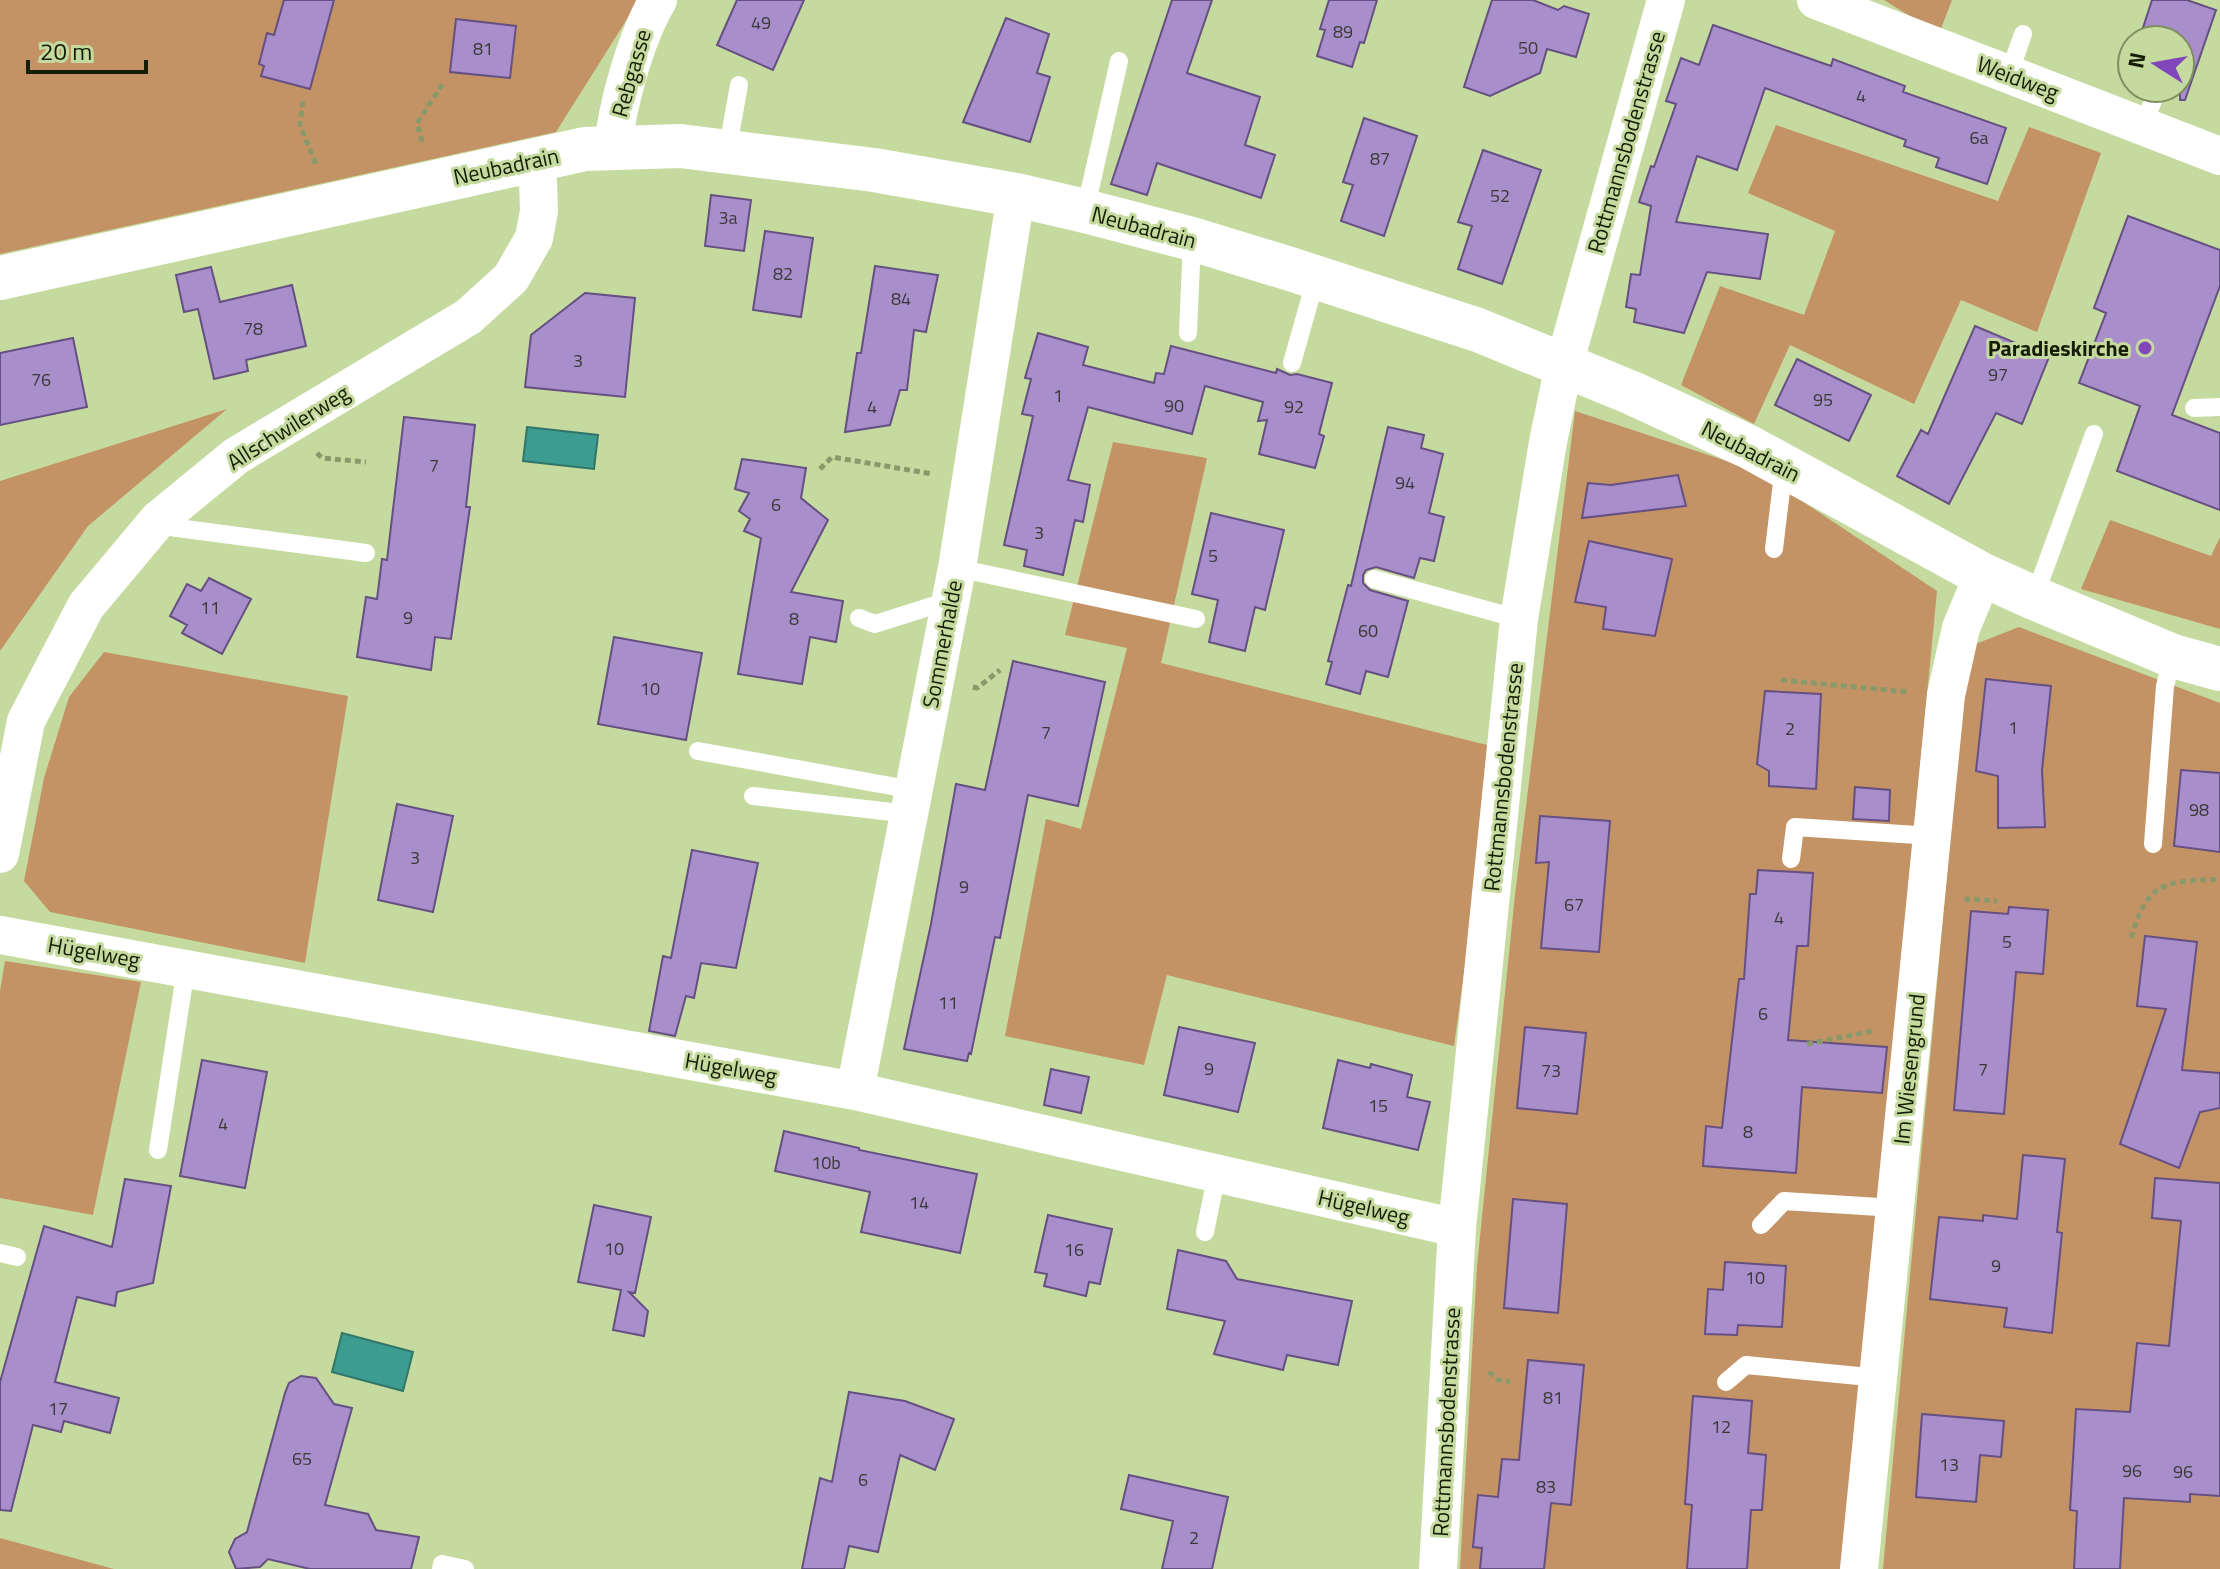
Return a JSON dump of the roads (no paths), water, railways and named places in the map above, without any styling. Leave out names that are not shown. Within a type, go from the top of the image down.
[{"type":"street","name":"Rebgasse","points":[[613,148],[620,105],[646,20],[658,0]]},
{"type":"street","name":"Rottmannsbodenstrasse","points":[[1438,1569],[1457,1228],[1519,619],[1564,365],[1666,0]]},
{"type":"street","name":"Weidweg","points":[[1816,0],[2220,156]]},
{"type":"street","name":"Neubadrain","points":[[0,278],[585,149],[680,146],[874,170],[1016,195],[1192,239],[1478,330],[1645,399],[1749,447],[1983,575],[2173,656],[2220,669]]},
{"type":"street","name":"Allschwilerweg","points":[[0,854],[26,721],[86,606],[154,525],[236,456],[468,317],[511,278],[534,238],[539,211],[534,161]]},
{"type":"street","name":"Sommerhalde","points":[[855,1091],[954,584],[1016,195]]},
{"type":"street","name":"Im Wiesengrund","points":[[1859,1569],[1946,695],[1961,628],[1983,575]]},
{"type":"street","name":"Hügelweg","points":[[0,935],[855,1091],[1457,1228]]},
{"type":"lane","points":[[2009,74],[2023,34]]},
{"type":"lane","points":[[1085,211],[1119,61]]},
{"type":"lane","points":[[727,152],[739,85]]},
{"type":"lane","points":[[2143,126],[2152,104]]},
{"type":"lane","points":[[1188,333],[1192,239]]},
{"type":"lane","points":[[1292,363],[1316,278]]},
{"type":"lane","points":[[2194,408],[2220,407]]},
{"type":"lane","points":[[2034,598],[2094,434]]},
{"type":"lane","points":[[1774,549],[1784,466]]},
{"type":"lane","points":[[154,525],[366,553]]},
{"type":"lane","points":[[1374,579],[1519,619]]},
{"type":"lane","points":[[859,618],[875,624],[954,584],[1196,619]]},
{"type":"lane","points":[[2153,844],[2165,686],[2173,656]]},
{"type":"lane","points":[[698,751],[911,802]]},
{"type":"lane","points":[[753,796],[911,802]]},
{"type":"lane","points":[[1791,859],[1795,827],[1932,836]]},
{"type":"lane","points":[[158,1150],[186,968]]},
{"type":"lane","points":[[1205,1232],[1217,1173]]},
{"type":"lane","points":[[1761,1225],[1784,1201],[1895,1208]]},
{"type":"lane","points":[[1726,1382],[1746,1365],[1879,1378]]},
{"type":"lane","points":[[441,1569],[442,1564],[465,1569]]},
{"type":"water","points":[[527,427],[598,435],[594,469],[523,461]]},
{"type":"water","points":[[342,1333],[413,1352],[403,1391],[332,1372]]},
{"type":"place","name":"Paradieskirche","points":[[2145,348]]}]
